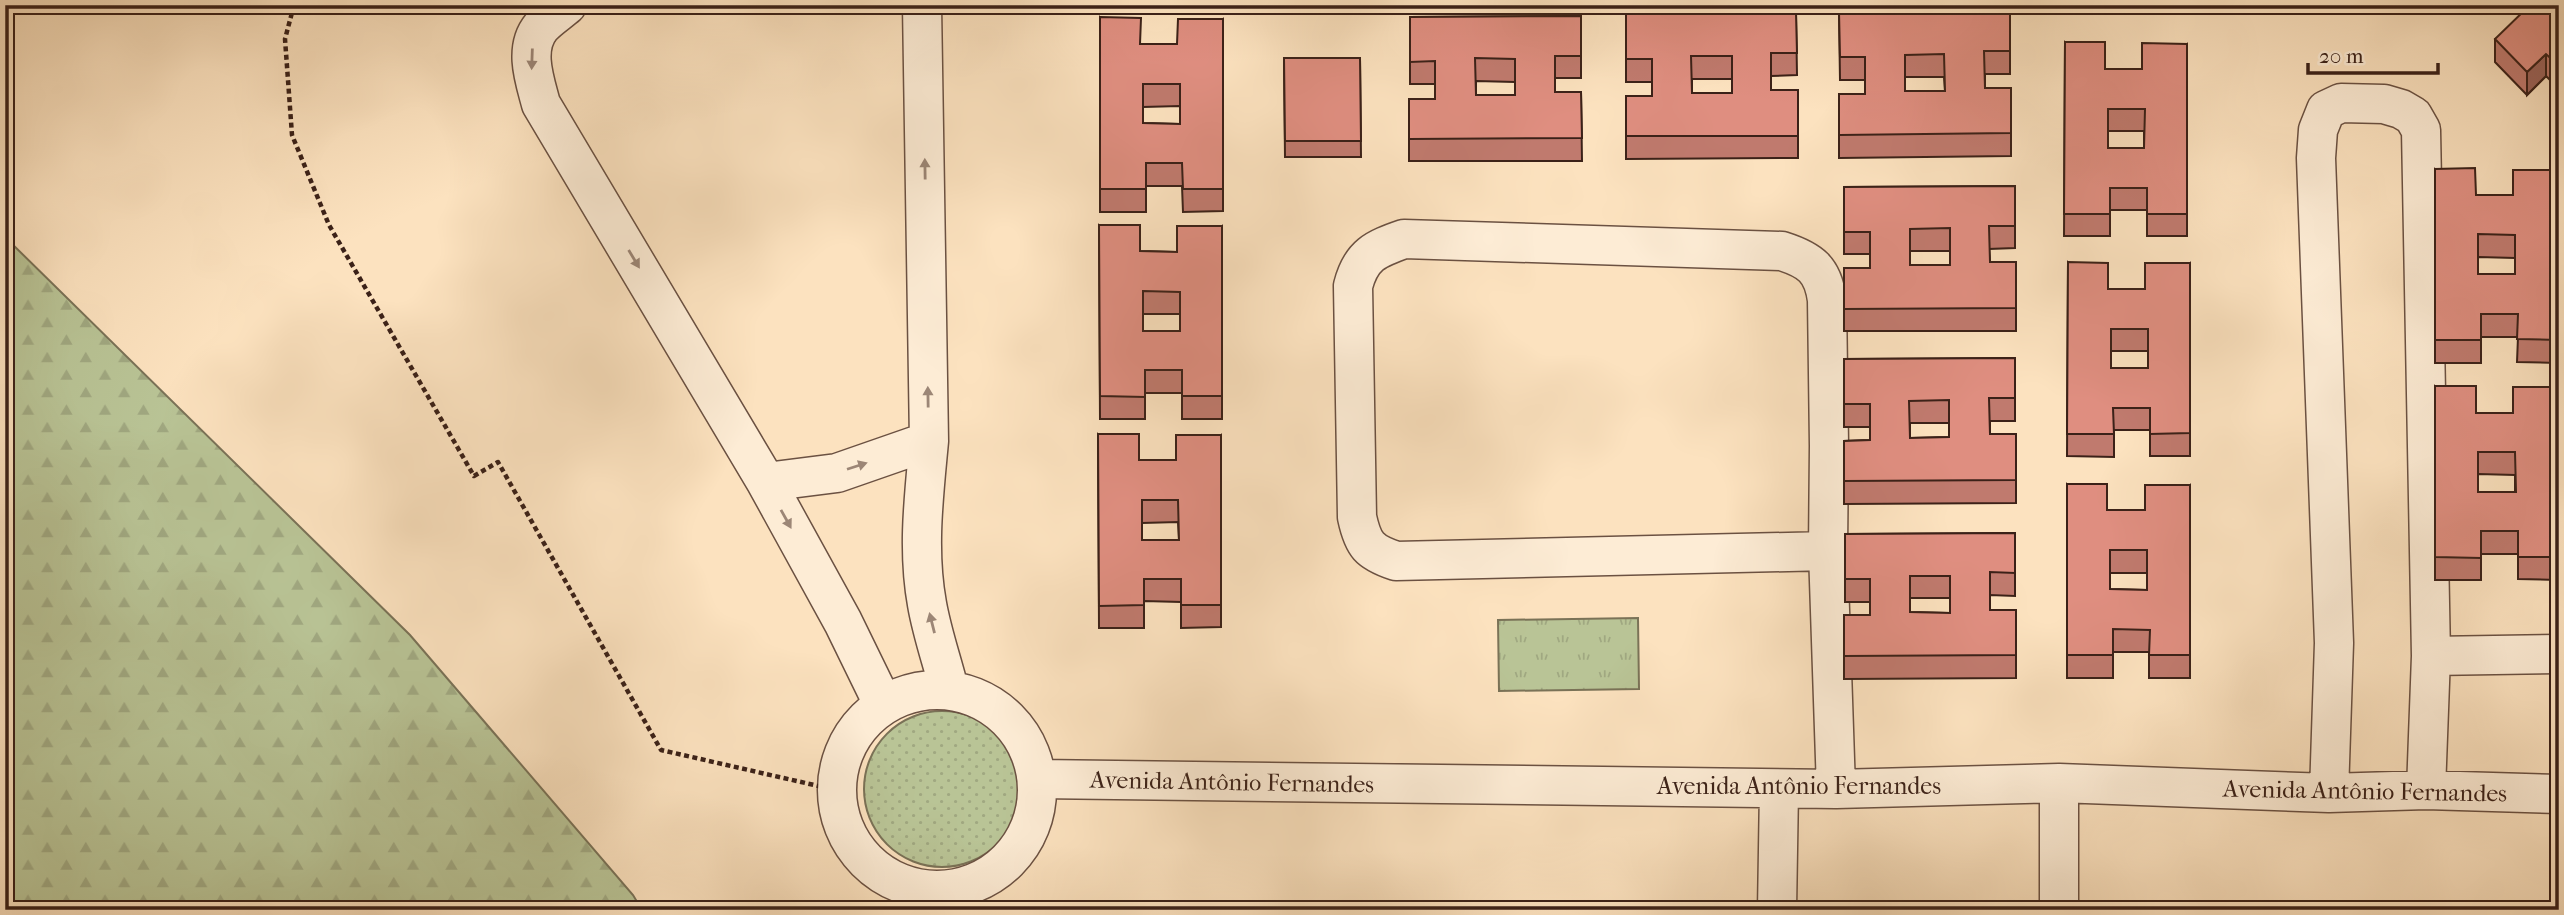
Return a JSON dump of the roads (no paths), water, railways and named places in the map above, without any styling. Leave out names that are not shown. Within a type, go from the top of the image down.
[{"type":"street","points":[[567,5],[540,28],[534,40],[532,71],[541,104],[766,482],[843,622],[883,704]]},
{"type":"street","points":[[922,5],[929,441],[923,508],[923,564],[927,604],[949,689]]},
{"type":"street","points":[[2329,793],[2334,643],[2316,158],[2318,130],[2326,110],[2341,103],[2384,104],[2401,109],[2413,116],[2421,130],[2431,656],[2426,790]]},
{"type":"street","points":[[1828,551],[1396,561],[1380,556],[1369,549],[1361,536],[1357,517],[1353,286],[1358,267],[1370,254],[1404,239],[1782,251],[1804,258],[1815,268],[1825,285],[1826,300],[1828,551],[1836,789]]},
{"type":"street","points":[[766,482],[837,473],[929,441]]},
{"type":"street","points":[[2431,656],[2559,654]]},
{"type":"street","points":[[949,689],[982,699],[1010,719],[1029,747],[1038,779],[1037,812],[1024,842],[1003,867],[975,884],[943,891],[911,887],[881,874],[857,851],[842,822],[836,790],[842,756],[847,746],[858,727],[883,704],[915,691],[949,689]]},
{"type":"street","name":"Avenida Antônio Fernandes","points":[[1038,779],[1779,789],[2059,783],[2329,793],[2426,790],[2559,794]]},
{"type":"street","points":[[2059,783],[2059,910]]},
{"type":"street","points":[[1777,910],[1779,789]]}]
